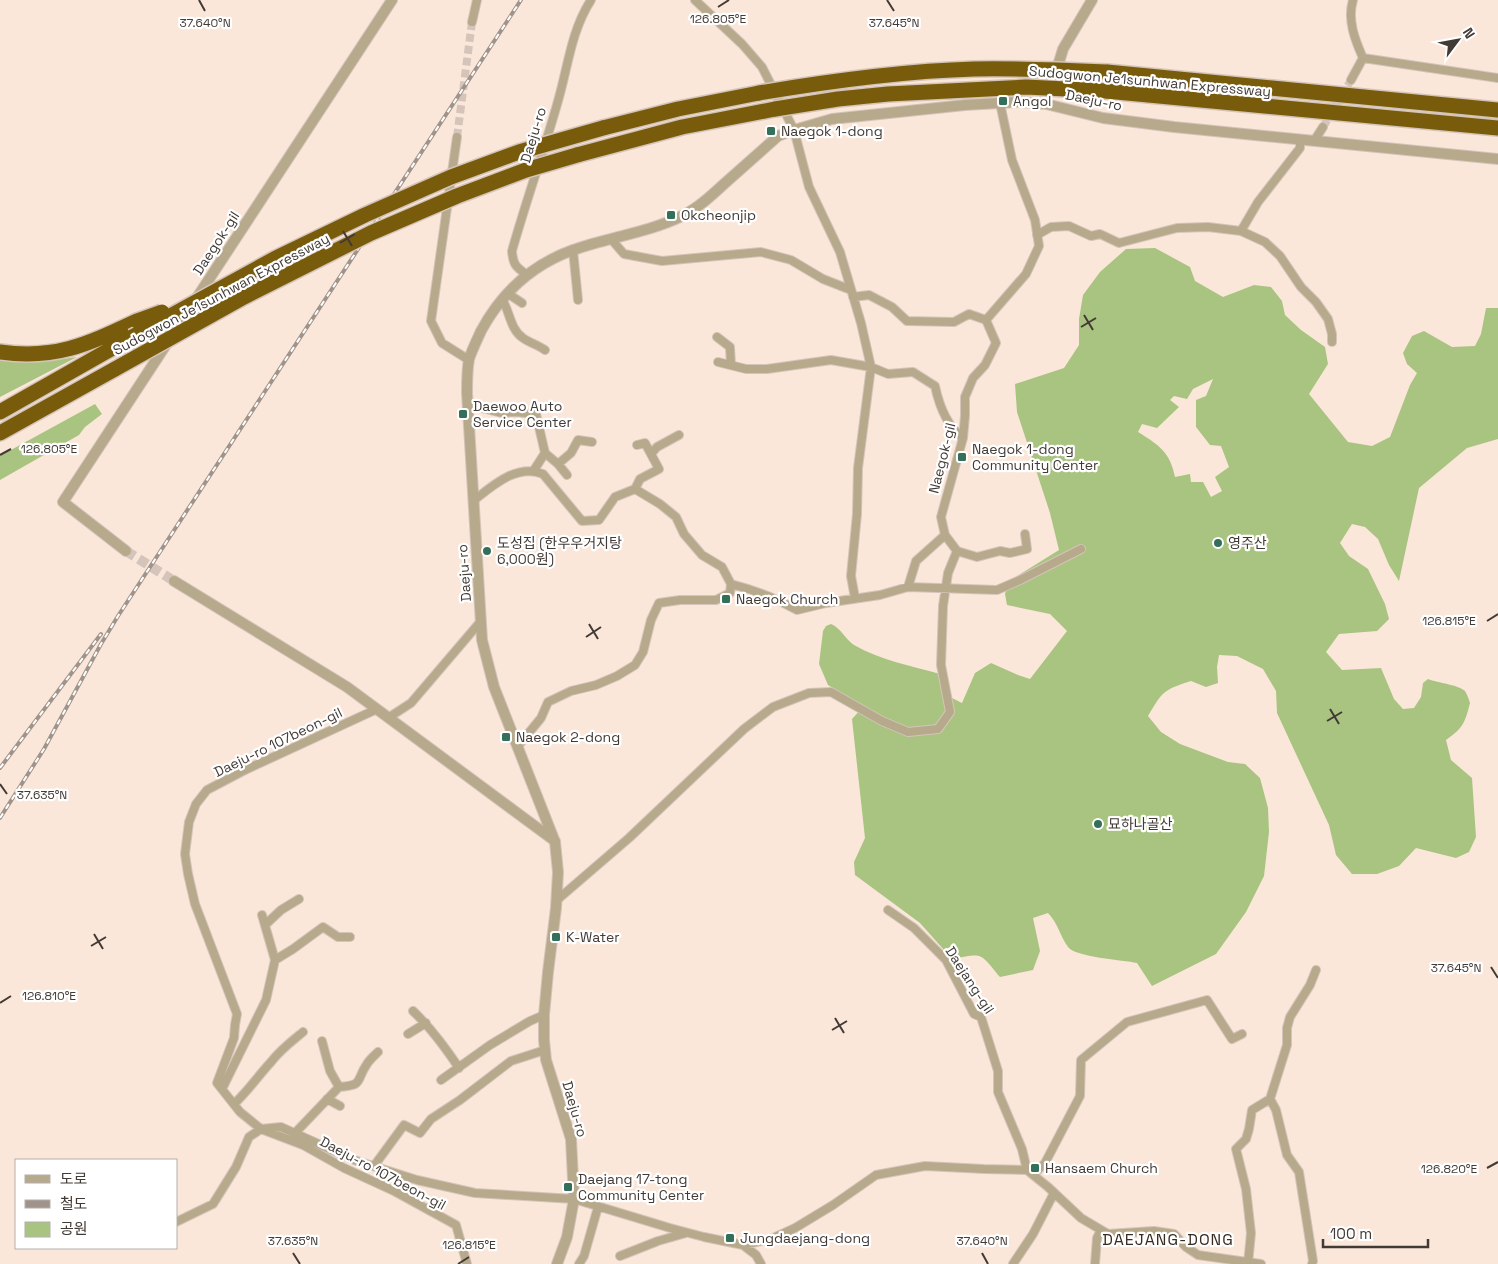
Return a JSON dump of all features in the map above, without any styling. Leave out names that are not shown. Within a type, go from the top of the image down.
[{"type":"highway","name":"Sudogwon Je1sunhwan Expressway","points":[[0,412],[276,258],[364,215],[451,177],[519,152],[678,109],[824,82],[973,69],[1030,69],[1107,72],[1498,110]]},
{"type":"highway","name":"Sudogwon Je1sunhwan Expressway","points":[[0,434],[244,297],[371,233],[465,192],[526,170],[682,127],[838,99],[888,94],[1026,86],[1106,91],[1498,128]]},
{"type":"highway","points":[[0,352],[46,354],[72,349],[95,341],[137,321],[210,294]]},
{"type":"street","name":"Daegok-gil","points":[[126,551],[64,502],[392,0]]},
{"type":"street","points":[[472,22],[478,0]]},
{"type":"street","name":"Daeju-ro","points":[[527,275],[516,267],[512,251],[559,99],[571,44],[581,15],[590,0]]},
{"type":"street","points":[[695,0],[742,44],[762,67],[794,130],[809,187],[840,252],[861,323],[871,367],[858,468],[851,576],[855,598]]},
{"type":"street","points":[[1046,104],[1063,50],[1092,0]]},
{"type":"street","points":[[1353,0],[1350,19],[1363,58]]},
{"type":"street","points":[[1363,58],[1498,78]]},
{"type":"street","points":[[1351,80],[1363,58]]},
{"type":"street","points":[[611,239],[624,254],[662,261],[761,252],[791,260],[852,293],[869,295],[892,306],[907,321],[954,322],[969,314],[986,320],[1026,274],[1039,246],[1035,220],[1012,160],[1000,103]]},
{"type":"street","name":"Daeju-ro","points":[[558,1261],[567,1237],[574,1199],[571,1139],[546,1060],[544,1040],[544,1015],[557,900],[558,872],[555,842],[494,686],[482,640],[480,621],[467,394],[469,360],[485,324],[497,304],[514,285],[536,268],[554,258],[573,250],[636,233],[683,216],[700,205],[778,136],[832,120],[965,105],[1000,103],[1046,104],[1103,118],[1174,127],[1498,159]]},
{"type":"street","points":[[1314,141],[1323,127]]},
{"type":"street","points":[[456,137],[431,321],[442,343],[469,360]]},
{"type":"street","points":[[1241,231],[1258,202],[1300,148],[1300,140]]},
{"type":"street","points":[[1037,235],[1051,227],[1069,226],[1091,236],[1100,234],[1119,243],[1177,228],[1208,227],[1241,231],[1265,242],[1280,256],[1301,287],[1316,302],[1328,320],[1332,342]]},
{"type":"street","points":[[573,250],[578,300]]},
{"type":"street","points":[[505,296],[522,303]]},
{"type":"street","points":[[505,296],[512,324],[523,338],[545,350]]},
{"type":"street","name":"Naegok-gil","points":[[945,535],[941,516],[963,438],[965,397],[974,378],[985,365],[996,343],[986,320]]},
{"type":"street","points":[[717,337],[730,347],[731,365]]},
{"type":"street","points":[[718,362],[746,369],[767,370],[831,360],[871,367],[888,374],[913,372],[935,386],[938,400],[954,431],[963,438]]},
{"type":"street","points":[[468,408],[478,407],[502,414],[515,412],[536,414],[545,453],[567,475]]},
{"type":"street","points":[[650,454],[679,435]]},
{"type":"street","points":[[558,464],[571,452],[578,440],[592,442]]},
{"type":"street","points":[[473,501],[501,479],[534,470],[543,474],[582,521],[598,520],[616,496],[635,489],[640,479],[659,469],[645,443],[637,445]]},
{"type":"street","points":[[534,470],[545,453]]},
{"type":"street","points":[[518,746],[541,718],[548,702],[571,691],[618,676],[635,665],[643,652],[650,620],[659,603],[680,600],[716,600],[730,593],[731,584],[722,567],[702,555],[684,534],[676,517],[660,504],[635,489]]},
{"type":"street","points":[[908,586],[916,561],[945,535],[957,551],[976,557],[1000,551],[1010,553],[1027,550],[1025,534]]},
{"type":"street","points":[[731,584],[755,591],[797,610],[880,594],[908,586],[997,590],[1081,549]]},
{"type":"street","points":[[557,900],[628,838],[744,729],[773,707],[809,693],[831,692],[908,732],[938,729],[950,712],[941,666],[943,606],[948,573],[957,551]]},
{"type":"street","points":[[174,581],[347,687],[555,842]]},
{"type":"street","points":[[388,718],[411,703],[480,621]]},
{"type":"street","name":"Daeju-ro 107beon-gil","points":[[376,709],[207,790],[196,804],[190,822],[185,854],[188,874],[195,904],[238,1014],[234,1038],[217,1083],[240,1112],[261,1129],[303,1145],[344,1168],[394,1191],[456,1226],[467,1264]]},
{"type":"street","points":[[265,925],[281,910],[299,899]]},
{"type":"street","name":"Daejang-gil","points":[[888,910],[914,928],[946,960],[974,1014],[981,1017],[998,1071],[998,1092],[1030,1172]]},
{"type":"street","points":[[222,1089],[266,1000],[275,960],[262,915]]},
{"type":"street","points":[[275,960],[323,927],[338,937],[350,937]]},
{"type":"street","points":[[1248,1263],[1251,1233],[1246,1189],[1236,1149],[1246,1139],[1252,1110],[1270,1099],[1287,1045],[1286,1028],[1290,1017],[1310,985],[1316,970]]},
{"type":"street","points":[[574,1199],[688,1233],[743,1245],[771,1239],[795,1228],[833,1206],[876,1175],[925,1166],[1030,1172],[1045,1163],[1080,1096],[1081,1060],[1127,1022],[1207,1000],[1232,1039],[1242,1034]]},
{"type":"street","points":[[413,1011],[442,1042],[459,1068]]},
{"type":"street","points":[[441,1080],[490,1045],[530,1021],[544,1015]]},
{"type":"street","points":[[408,1034],[426,1023]]},
{"type":"street","points":[[234,1104],[246,1093],[289,1043],[303,1032]]},
{"type":"street","points":[[322,1041],[330,1071],[339,1087]]},
{"type":"street","name":"Daeju-ro 107beon-gil","points":[[374,1166],[385,1148],[404,1125],[420,1133],[431,1119],[512,1061],[545,1050]]},
{"type":"street","points":[[295,1133],[339,1087],[353,1086],[359,1082],[367,1064],[378,1052]]},
{"type":"street","points":[[327,1099],[340,1106]]},
{"type":"street","points":[[1270,1099],[1276,1110],[1288,1155],[1299,1172],[1312,1264]]},
{"type":"street","name":"Daeju-ro 107beon-gil","points":[[261,1129],[281,1126],[354,1160],[417,1180],[475,1193],[574,1199]]},
{"type":"street","points":[[178,1221],[213,1204],[236,1167],[249,1137],[261,1129]]},
{"type":"street","points":[[1030,1172],[1081,1218],[1108,1234],[1154,1231],[1174,1234],[1186,1247],[1198,1255],[1261,1264]]},
{"type":"street","points":[[1012,1264],[1033,1234],[1054,1193]]},
{"type":"street","points":[[579,1264],[584,1256],[598,1207]]},
{"type":"street","points":[[1095,1264],[1097,1238],[1101,1230]]},
{"type":"street","points":[[620,1256],[658,1241],[688,1233]]},
{"type":"street","points":[[743,1245],[756,1255],[761,1264]]},
{"type":"street","points":[[1198,1255],[1198,1264]]},
{"type":"street","points":[[549,1264],[558,1261]]},
{"type":"green space","points":[[1155,248],[1190,267],[1195,281],[1223,297],[1254,285],[1271,287],[1282,301],[1285,315],[1301,330],[1325,347],[1328,364],[1309,394],[1348,442],[1372,446],[1390,437],[1410,385],[1417,373],[1407,364],[1403,353],[1412,336],[1424,331],[1452,347],[1475,346],[1481,334],[1486,308],[1498,308],[1498,439],[1467,448],[1419,488],[1399,581],[1389,565],[1378,539],[1365,527],[1352,524],[1340,543],[1349,556],[1368,569],[1385,604],[1389,619],[1377,631],[1339,634],[1326,652],[1342,670],[1381,668],[1394,699],[1403,709],[1414,708],[1421,697],[1423,683],[1428,679],[1458,687],[1465,691],[1470,703],[1465,720],[1460,728],[1446,740],[1451,760],[1472,778],[1476,837],[1469,852],[1456,858],[1416,848],[1399,866],[1377,874],[1352,874],[1336,855],[1329,825],[1277,713],[1276,691],[1263,669],[1237,656],[1219,655],[1217,667],[1218,683],[1206,687],[1191,681],[1169,689],[1157,701],[1148,716],[1161,732],[1180,744],[1228,762],[1245,764],[1260,778],[1268,808],[1269,832],[1264,876],[1246,912],[1216,954],[1152,986],[1137,963],[1089,956],[1072,950],[1065,943],[1048,913],[1033,918],[1040,951],[1033,970],[1000,977],[980,956],[952,959],[920,923],[855,875],[854,862],[865,838],[852,719],[863,707],[828,685],[819,664],[823,631],[826,626],[831,624],[838,628],[851,643],[874,655],[940,674],[950,697],[962,703],[975,673],[991,663],[1030,679],[1067,631],[1050,614],[1007,605],[1005,594],[1009,581],[1059,550],[1050,513],[1017,412],[1015,384],[1064,368],[1079,345],[1079,319],[1083,295],[1100,272],[1126,249]],"holes":[[[1213,379],[1206,396],[1196,400],[1196,427],[1210,445],[1221,446],[1229,467],[1215,477],[1222,491],[1211,497],[1203,482],[1191,482],[1190,474],[1175,477],[1167,455],[1152,441],[1138,432],[1142,424],[1157,428],[1179,407],[1170,400],[1174,396],[1187,399],[1193,389]]]},
{"type":"green space","points":[[77,357],[0,397],[0,359],[29,362]]},
{"type":"green space","points":[[95,404],[102,414],[85,427],[79,435],[0,480],[0,456]]},
{"type":"tunnel","points":[[457,137],[472,22]]},
{"type":"tunnel","points":[[1323,127],[1351,80]]},
{"type":"tunnel","points":[[126,551],[174,581]]},
{"type":"railway","points":[[0,818],[44,749],[118,616],[521,0]]},
{"type":"railway","points":[[0,768],[101,634]]},
{"type":"place","name":"Angol","points":[[1003,101]]},
{"type":"place","name":"Naegok 1-dong","points":[[771,131]]},
{"type":"place","name":"Okcheonjip","points":[[671,215]]},
{"type":"place","name":"Daewoo Auto Service Center","points":[[463,414]]},
{"type":"place","name":"Naegok 1-dong Community Center","points":[[962,457]]},
{"type":"place","name":"영주산","points":[[1218,543]]},
{"type":"place","name":"도성집 (한우우거지탕 6,000원)","points":[[487,551]]},
{"type":"place","name":"Naegok Church","points":[[726,599]]},
{"type":"place","name":"Naegok 2-dong","points":[[506,737]]},
{"type":"place","name":"묘하나골산","points":[[1098,824]]},
{"type":"place","name":"K-Water","points":[[556,937]]},
{"type":"place","name":"Hansaem Church","points":[[1035,1168]]},
{"type":"place","name":"Daejang 17-tong Community Center","points":[[568,1187]]},
{"type":"place","name":"Jungdaejang-dong","points":[[730,1238]]},
{"type":"district","name":"DAEJANG-DONG","points":[[1168,1239]]}]
